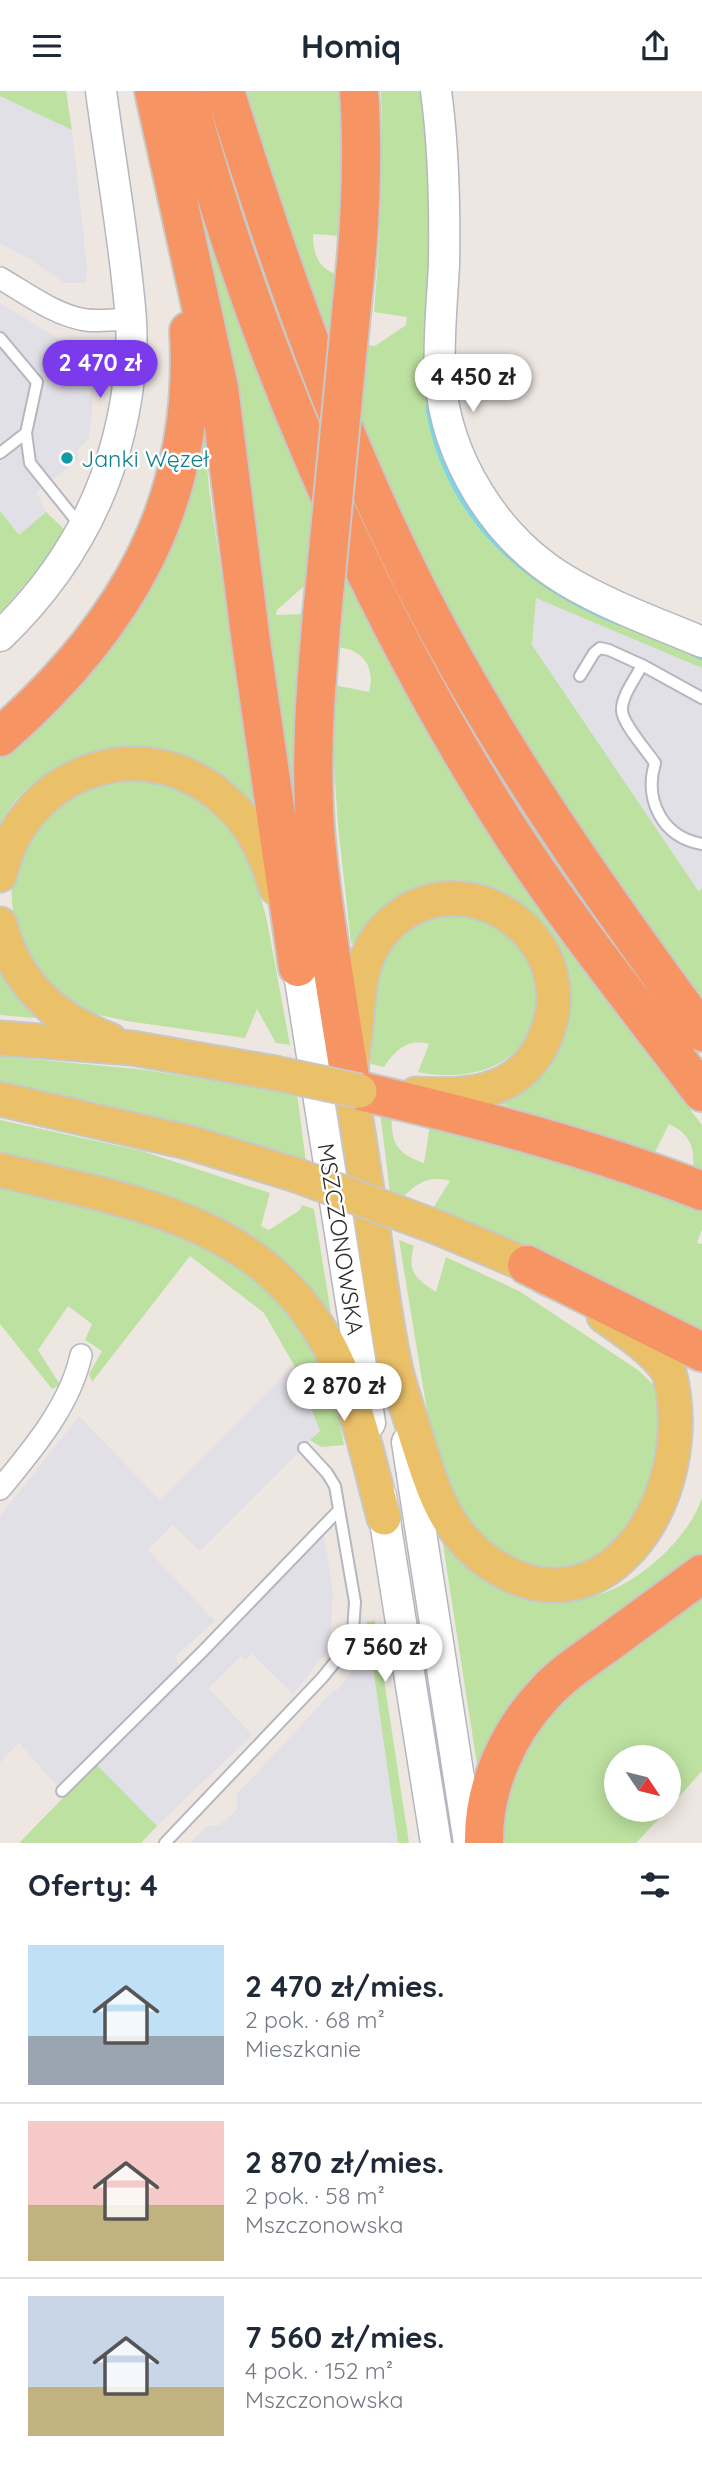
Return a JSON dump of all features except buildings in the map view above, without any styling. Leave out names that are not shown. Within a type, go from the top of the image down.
[{"type":"highway","points":[[154,91],[219,388],[249,628],[298,967]]},
{"type":"highway","points":[[186,91],[227,232],[278,368],[337,515],[420,677],[495,808],[549,888],[702,1092]]},
{"type":"highway","points":[[225,91],[258,197],[314,356],[369,488],[414,585],[497,735],[600,892],[702,1032]]},
{"type":"highway","points":[[359,91],[363,161],[361,205],[313,707],[312,748],[317,851],[355,1087],[422,1100],[637,1167],[702,1191]]},
{"type":"highway","points":[[0,737],[61,678],[110,620],[147,553],[172,495],[187,416],[191,369],[182,259],[170,162]]},
{"type":"highway","points":[[527,1265],[702,1352]]},
{"type":"highway","points":[[484,1843],[488,1801],[497,1769],[514,1733],[530,1711],[568,1672],[702,1574]]},
{"type":"main road","points":[[0,636],[42,592],[88,520],[123,424],[131,353],[131,319],[101,91]]},
{"type":"main road","points":[[436,91],[443,153],[444,199],[440,377],[450,425],[464,466],[495,517],[548,568],[598,597],[702,641]]},
{"type":"main road","points":[[0,875],[4,856],[18,827],[39,802],[61,783],[87,771],[123,763],[160,765],[189,776],[211,789],[230,804],[247,825],[261,846],[269,867],[298,967]]},
{"type":"main road","points":[[422,1100],[496,1087],[522,1070],[537,1055],[549,1031],[554,1008],[551,969],[531,934],[486,904],[451,899],[428,903],[390,923],[374,941],[365,959],[360,981],[355,1087],[469,1843]]},
{"type":"main road","points":[[0,924],[11,959],[30,987],[49,1006],[85,1029],[132,1048]]},
{"type":"main road","name":"MSZCZONOWSKA","points":[[298,967],[436,1843]]},
{"type":"main road","points":[[0,1038],[132,1048],[355,1087]]},
{"type":"main road","points":[[0,1099],[191,1143],[293,1174],[439,1228],[527,1265],[628,1332],[668,1370],[681,1393],[692,1422],[695,1457],[690,1488],[677,1516],[660,1539],[637,1560],[605,1577],[566,1586],[519,1578],[498,1568],[460,1537],[437,1499],[396,1368]]},
{"type":"main road","points":[[0,1170],[168,1213],[229,1240],[267,1267],[290,1290],[329,1346],[345,1387],[384,1518]]},
{"type":"street","points":[[0,278],[71,316],[86,320],[131,319]]},
{"type":"street","points":[[0,1489],[52,1419],[77,1371],[81,1355]]},
{"type":"lane","points":[[0,338],[37,382],[26,433],[30,463],[75,519],[88,520]]},
{"type":"lane","points":[[0,453],[26,433]]},
{"type":"lane","points":[[580,676],[600,648],[642,665],[702,698]]},
{"type":"lane","points":[[642,665],[626,695],[622,710],[654,763],[650,786],[655,810],[665,826],[684,838],[702,844]]},
{"type":"lane","points":[[166,1843],[322,1678],[348,1646],[354,1631],[355,1602],[335,1486],[304,1448]]},
{"type":"lane","points":[[62,1791],[338,1511]]},
{"type":"shaded area","points":[[0,96],[72,130],[87,267],[86,283],[64,283],[0,243]]},
{"type":"shaded area","points":[[0,303],[97,362],[89,438],[77,450],[78,460],[37,492],[46,512],[19,535],[0,511]]},
{"type":"shaded area","points":[[536,597],[702,668],[702,888],[699,893],[532,645]]},
{"type":"shaded area","points":[[294,1365],[320,1431],[200,1551],[173,1525],[148,1550],[215,1621],[176,1656],[178,1666],[64,1781],[56,1785],[19,1743],[0,1763],[0,1516],[79,1416],[160,1500]]},
{"type":"shaded area","points":[[324,1535],[333,1592],[330,1648],[293,1694],[252,1654],[245,1660],[241,1656],[209,1688],[252,1735],[157,1826],[96,1764]]},
{"type":"shaded area","points":[[367,1653],[374,1674],[398,1843],[190,1843],[207,1826],[220,1825],[237,1809],[236,1795],[333,1691],[337,1690]]},
{"type":"green space","points":[[0,91],[66,91],[72,130],[0,96]]},
{"type":"green space","points":[[247,91],[345,91],[342,236],[313,234],[314,249],[319,261],[327,270],[340,276],[333,352],[275,185]]},
{"type":"green space","points":[[381,91],[424,91],[429,122],[430,320],[481,516],[702,652],[702,668],[536,598],[532,645],[699,892],[702,888],[702,1004],[538,769],[455,624],[359,423],[367,345],[375,346],[406,325],[407,317],[374,312],[381,201]]},
{"type":"green space","points":[[207,233],[318,506],[310,587],[303,587],[277,610],[276,615],[304,614],[300,856],[222,309]]},
{"type":"green space","points":[[202,410],[209,489],[256,811],[223,779],[183,757],[153,751],[115,752],[75,761],[39,779],[24,791],[0,825],[0,755],[67,694]]},
{"type":"green space","points":[[0,511],[19,535],[46,512],[64,529],[43,564],[0,613]]},
{"type":"green space","points":[[344,572],[439,750],[599,992],[702,1125],[702,1169],[693,1166],[693,1152],[689,1141],[681,1131],[669,1124],[655,1152],[489,1100],[526,1078],[549,936],[535,916],[517,902],[500,892],[461,883],[422,888],[403,895],[387,906],[374,919],[357,944],[351,943],[338,826],[334,764],[334,685],[369,692],[371,683],[369,667],[365,660],[354,651],[337,647]]},
{"type":"green space","points":[[125,776],[156,780],[207,801],[242,843],[256,878],[267,921],[290,1045],[276,1043],[257,1009],[245,1038],[90,1013],[73,1005],[31,969],[14,934],[11,882],[34,827],[73,792]]},
{"type":"green space","points":[[442,911],[504,924],[528,955],[540,979],[533,1022],[525,1040],[497,1065],[460,1075],[418,1072],[429,1044],[421,1043],[403,1047],[384,1067],[371,1064],[370,995],[380,961],[406,929]]},
{"type":"green space","points":[[0,969],[14,990],[37,1015],[34,1018],[0,1015]]},
{"type":"green space","points":[[0,1056],[146,1070],[297,1094],[306,1162],[213,1133],[92,1101],[0,1085]]},
{"type":"green space","points":[[380,1112],[392,1115],[392,1133],[397,1146],[408,1156],[424,1163],[430,1125],[603,1173],[702,1210],[702,1229],[697,1243],[702,1244],[702,1333],[570,1267],[433,1208],[450,1181],[424,1181],[403,1197],[390,1193]]},
{"type":"green space","points":[[0,1120],[142,1151],[270,1193],[261,1226],[269,1230],[300,1210],[302,1205],[314,1209],[333,1326],[298,1282],[0,1159]]},
{"type":"green space","points":[[0,1182],[133,1215],[229,1258],[272,1294],[306,1341],[338,1414],[344,1445],[321,1447],[310,1440],[320,1431],[294,1365],[264,1313],[190,1256],[92,1382],[89,1374],[102,1351],[85,1340],[92,1324],[68,1306],[38,1350],[59,1383],[52,1389],[0,1324]]},
{"type":"green space","points":[[399,1240],[414,1246],[414,1273],[436,1292],[446,1257],[519,1291],[638,1370],[658,1389],[675,1415],[626,1551],[549,1573],[503,1558],[454,1510],[430,1429]]},
{"type":"green space","points":[[702,1498],[702,1557],[480,1784],[442,1538],[559,1596],[587,1597],[629,1581],[648,1567],[682,1534]]},
{"type":"green space","points":[[702,1586],[702,1771],[681,1795],[681,1745],[604,1745],[604,1822],[656,1822],[636,1843],[503,1843],[500,1802],[536,1719]]},
{"type":"green space","points":[[375,1621],[409,1843],[398,1843],[374,1674],[367,1653],[367,1622]]},
{"type":"green space","points":[[96,1764],[157,1826],[141,1843],[19,1843]]},
{"type":"waterway","points":[[428,408],[437,446],[452,481],[471,513],[494,541],[520,566],[550,588],[618,623]]},
{"type":"waterway","points":[[692,653],[702,658]]},
{"type":"place","name":"Janki Węzeł","points":[[67,458]]}]
